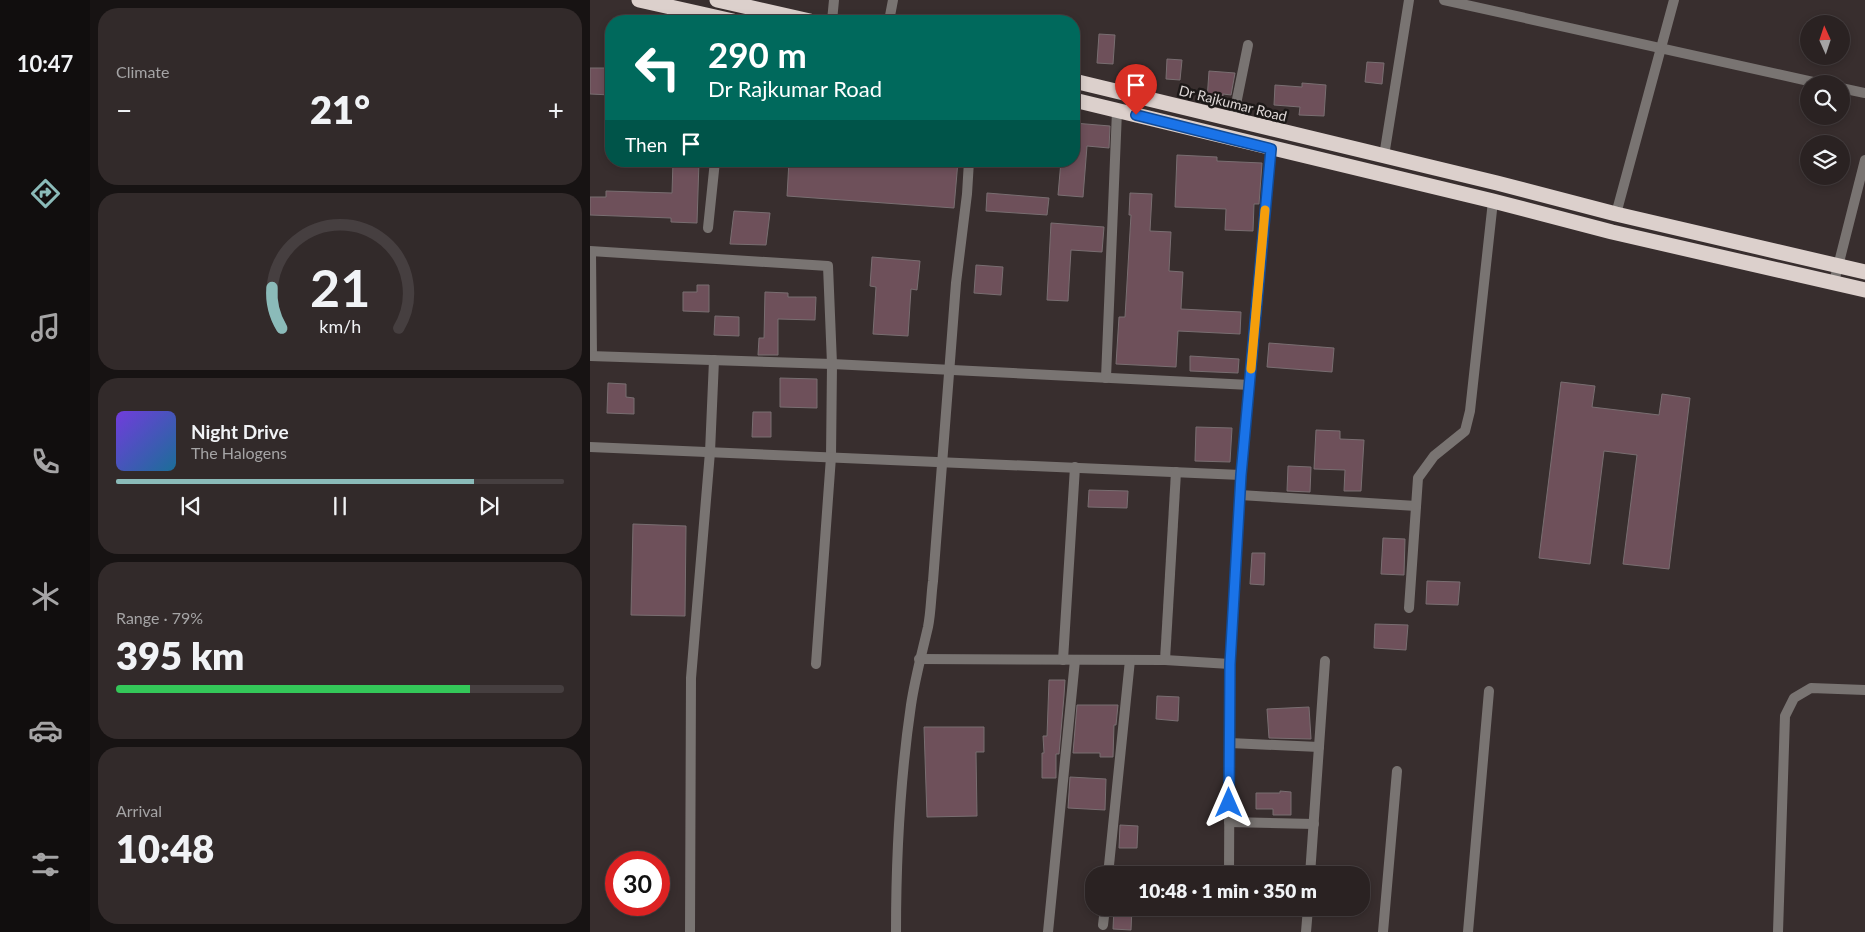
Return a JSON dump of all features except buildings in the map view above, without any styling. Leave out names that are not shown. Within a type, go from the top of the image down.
[{"type":"highway","points":[[639,0],[704,15]]},
{"type":"highway","points":[[717,0],[783,15]]},
{"type":"highway","name":"Dr Rajkumar Road","points":[[1080,83],[1233,119],[1616,214],[1865,272]]},
{"type":"highway","points":[[1080,102],[1493,201],[1612,232],[1865,290]]},
{"type":"street","points":[[833,15],[834,0]]},
{"type":"street","points":[[890,15],[893,0]]},
{"type":"street","points":[[1384,156],[1409,0]]},
{"type":"street","points":[[1444,0],[1800,79]]},
{"type":"street","points":[[1616,214],[1674,0]]},
{"type":"street","points":[[1233,119],[1248,45]]},
{"type":"street","points":[[1850,90],[1865,93]]},
{"type":"street","points":[[1106,378],[1117,111]]},
{"type":"street","points":[[1229,866],[1230,664],[1241,475],[1271,149]]},
{"type":"street","points":[[1834,282],[1865,160]]},
{"type":"street","points":[[708,228],[714,167]]},
{"type":"street","points":[[896,932],[896,881],[901,800],[911,705],[919,659],[928,626],[932,590],[948,371],[968,167]]},
{"type":"street","points":[[1409,608],[1418,478],[1434,456],[1465,431],[1470,411],[1493,201]]},
{"type":"street","points":[[816,664],[831,457],[832,364],[828,266],[591,252],[591,356],[832,364],[1250,385]]},
{"type":"street","points":[[690,932],[691,678],[710,452],[714,360]]},
{"type":"street","points":[[590,447],[1241,475]]},
{"type":"street","points":[[1063,660],[1075,467]]},
{"type":"street","points":[[1166,660],[1176,472]]},
{"type":"street","points":[[1240,495],[1416,506]]},
{"type":"street","points":[[919,659],[1166,660],[1230,664]]},
{"type":"street","points":[[1048,932],[1075,660]]},
{"type":"street","points":[[1109,866],[1130,660]]},
{"type":"street","points":[[1311,866],[1325,661]]},
{"type":"street","points":[[1778,932],[1785,716],[1794,698],[1810,688],[1865,690]]},
{"type":"street","points":[[1468,932],[1489,691]]},
{"type":"street","points":[[1230,744],[1319,747]]},
{"type":"street","points":[[1383,932],[1397,771]]},
{"type":"street","points":[[1229,822],[1314,824]]},
{"type":"street","points":[[1103,925],[1104,916]]},
{"type":"street","points":[[1306,932],[1307,916]]},
{"type":"slow traffic","points":[[1251,369],[1265,210]]},
{"type":"route","points":[[1136,115],[1271,149],[1241,475],[1230,664],[1229,803]]}]
